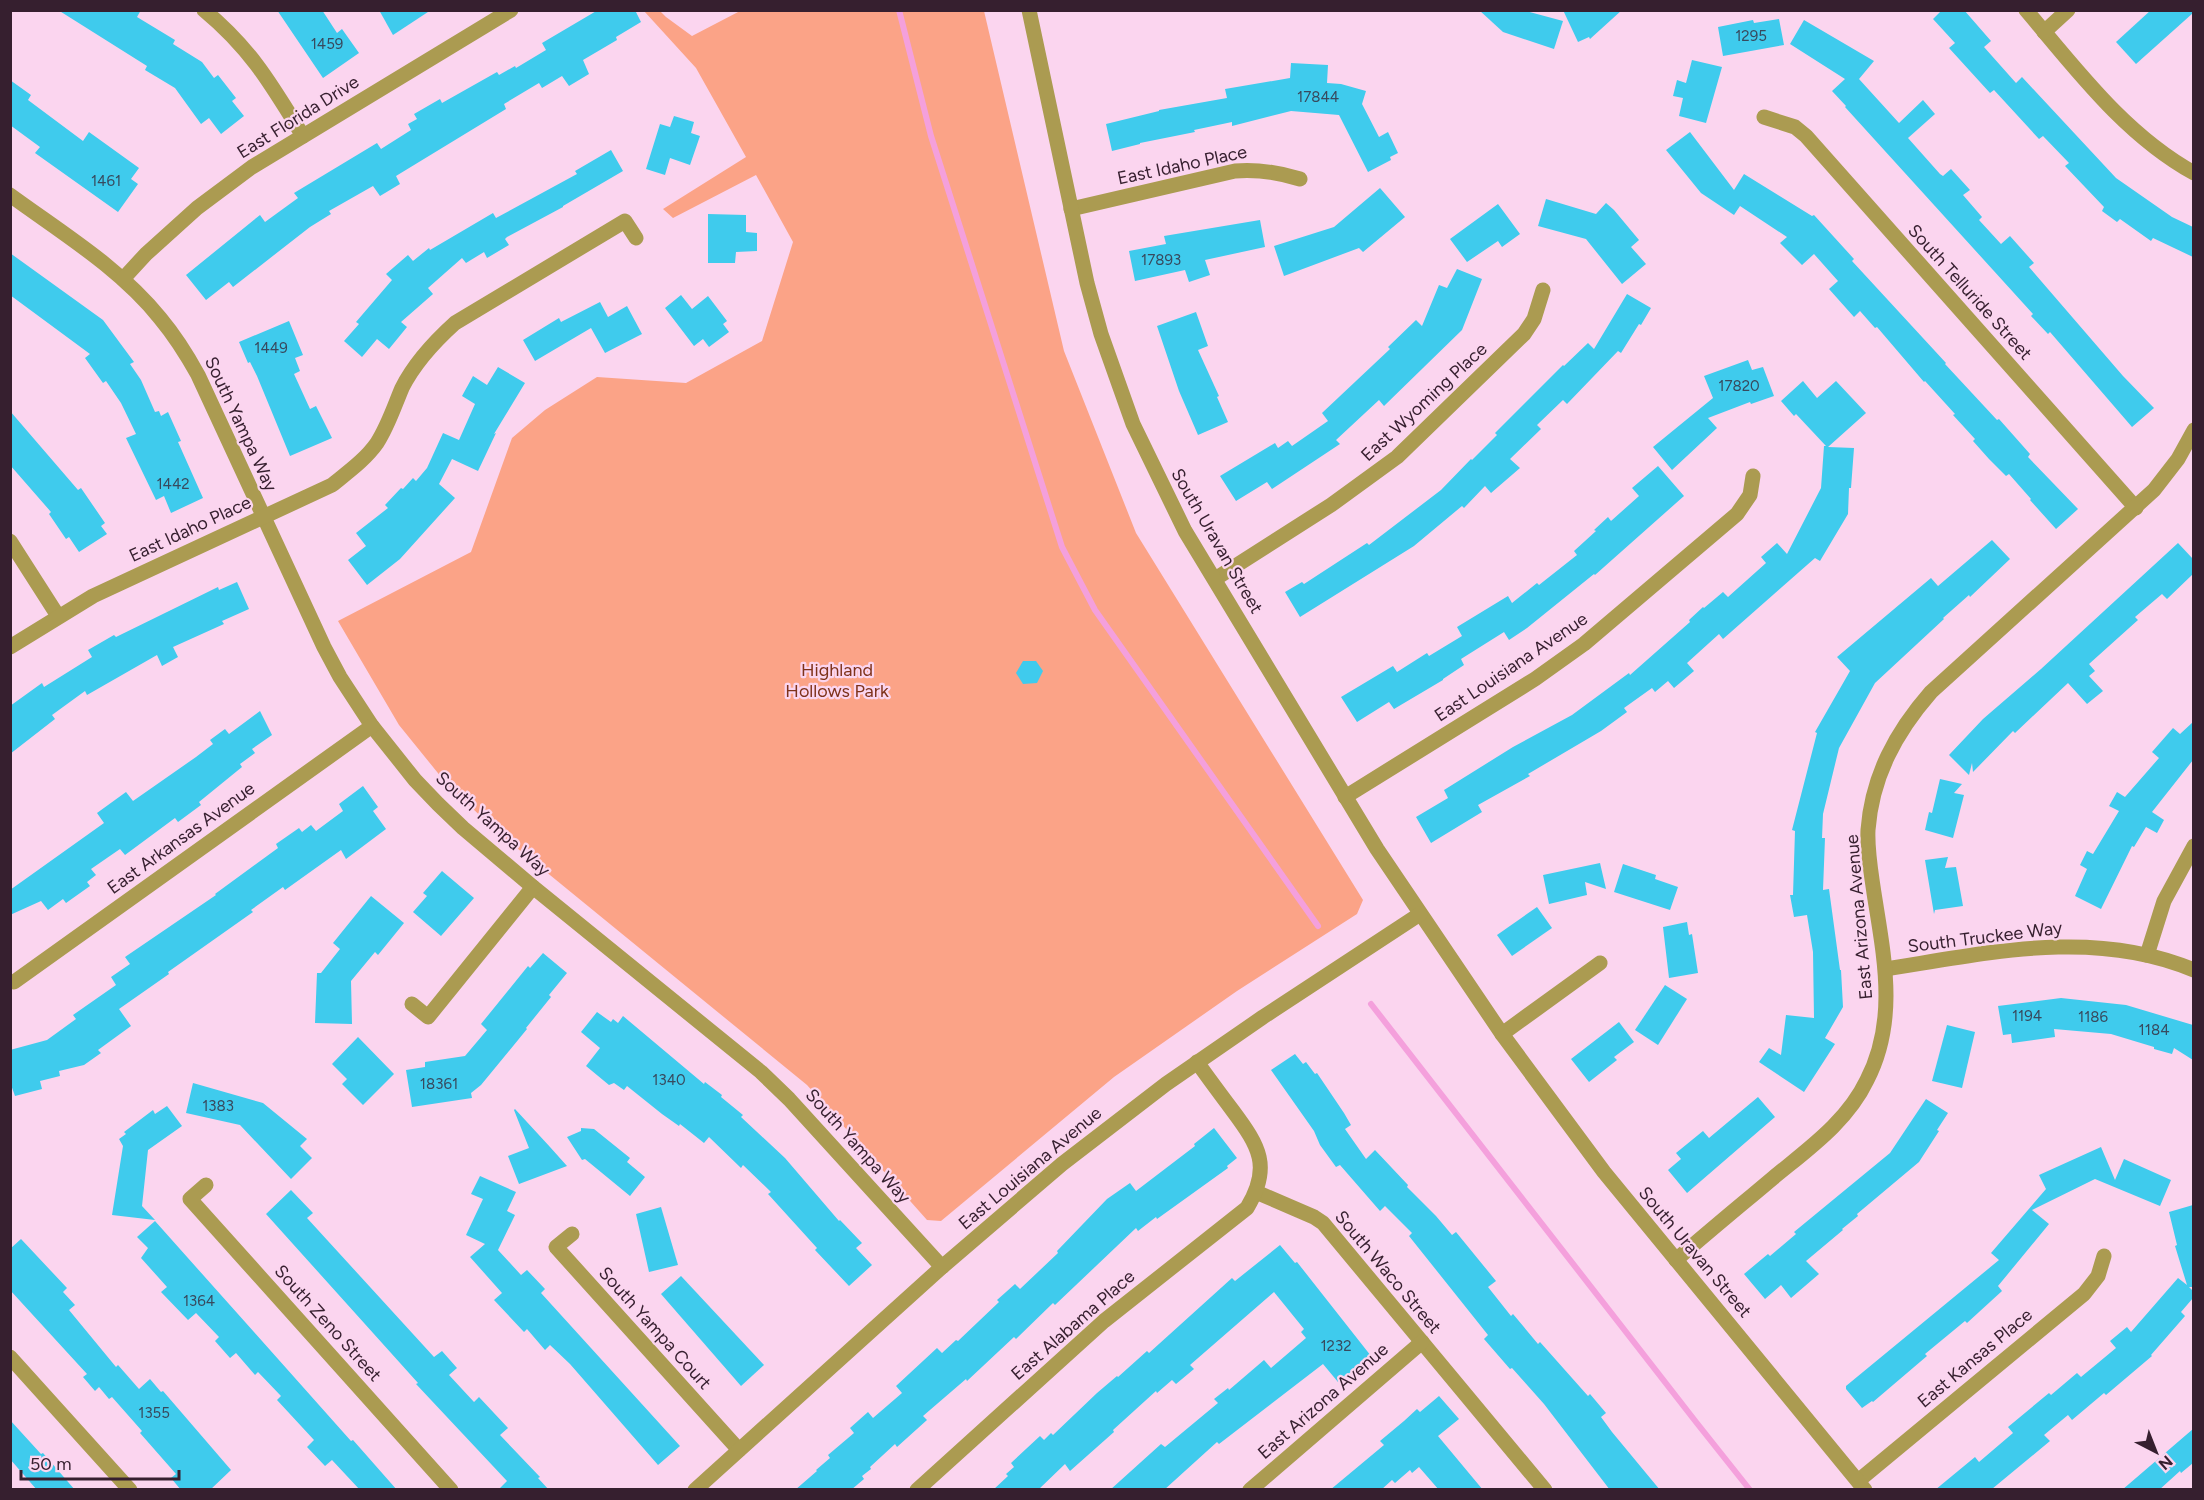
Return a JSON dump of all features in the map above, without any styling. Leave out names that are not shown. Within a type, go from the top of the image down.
[{"type":"street","points":[[204,10],[228,30],[268,78],[303,136]]},
{"type":"street","name":"East Florida Drive","points":[[123,279],[146,254],[196,208],[252,167],[511,10]]},
{"type":"street","name":"South Uravan Street","points":[[1029,10],[1087,283],[1098,324],[1133,424],[1185,531],[1345,797],[1420,915],[1502,1034],[1604,1172],[1862,1485]]},
{"type":"street","points":[[2025,10],[2137,134],[2169,158],[2193,172]]},
{"type":"street","points":[[2044,32],[2068,10]]},
{"type":"street","name":"South Telluride Street","points":[[1764,117],[1795,127],[1806,136],[2136,508]]},
{"type":"street","name":"East Idaho Place","points":[[1071,209],[1235,171],[1257,169],[1300,178]]},
{"type":"street","name":"South Yampa Way","points":[[10,195],[123,279],[160,317],[180,345],[198,375],[324,647],[372,726],[407,771],[463,828],[761,1072],[789,1099],[942,1267]]},
{"type":"street","name":"East Idaho Place","points":[[10,647],[58,616],[128,579],[332,485],[356,467],[376,445],[417,363],[434,342],[455,323],[625,221],[636,238]]},
{"type":"street","name":"East Wyoming Place","points":[[1215,579],[1331,505],[1397,457],[1524,334],[1534,319],[1543,290]]},
{"type":"street","name":"East Arizona Avenue","points":[[1676,1260],[1826,1134],[1852,1106],[1879,1054],[1886,1026],[1886,969],[1869,863],[1869,830],[1873,797],[1882,765],[1909,717],[1931,692],[2154,490],[2178,459],[2193,430]]},
{"type":"street","name":"East Louisiana Avenue","points":[[1345,797],[1535,679],[1584,644],[1737,514],[1750,495],[1754,476]]},
{"type":"street","points":[[10,541],[58,616]]},
{"type":"street","name":"East Arkansas Avenue","points":[[14,982],[372,726]]},
{"type":"street","points":[[2147,955],[2164,901],[2193,846]]},
{"type":"street","points":[[412,1004],[428,1017],[533,887]]},
{"type":"street","name":"East Louisiana Avenue","points":[[695,1490],[942,1267],[1062,1164],[1197,1062],[1420,915]]},
{"type":"street","name":"South Truckee Way","points":[[1886,969],[2036,946],[2091,947],[2147,955],[2193,970]]},
{"type":"street","points":[[1502,1034],[1600,963]]},
{"type":"street","points":[[1197,1062],[1253,1138],[1260,1156],[1261,1175],[1256,1192]]},
{"type":"street","name":"South Zeno Street","points":[[206,1185],[190,1199],[451,1490]]},
{"type":"street","name":"South Waco Street","points":[[1256,1192],[1323,1223],[1545,1490]]},
{"type":"street","name":"East Alabama Place","points":[[917,1490],[1104,1321],[1247,1208],[1256,1192]]},
{"type":"street","name":"South Yampa Court","points":[[572,1234],[556,1247],[739,1450]]},
{"type":"street","name":"East Kansas Place","points":[[1862,1485],[2084,1294],[2098,1276],[2104,1256]]},
{"type":"street","name":"East Arizona Avenue","points":[[1250,1490],[1422,1342]]},
{"type":"street","points":[[10,1357],[130,1490]]},
{"type":"green space","name":"Highland Hollows Park","points":[[644,11],[660,11],[692,36],[740,11],[984,11],[1064,351],[1136,533],[1363,900],[1357,914],[1237,991],[1114,1077],[941,1221],[927,1220],[807,1085],[495,830],[446,783],[399,725],[338,621],[471,552],[512,438],[545,410],[597,377],[686,383],[762,341],[793,242],[756,175],[673,218],[663,209],[746,157],[696,68]]},
{"type":"building","points":[[58,10],[141,10],[137,17],[175,40],[173,44],[202,62],[214,78],[218,75],[236,98],[232,101],[244,116],[221,134],[209,118],[201,124],[175,88],[145,70],[147,66]]},
{"type":"building","points":[[277,10],[322,10],[337,33],[342,29],[359,53],[323,78]]},
{"type":"building","points":[[379,10],[431,10],[393,35]]},
{"type":"building","points":[[598,10],[635,10],[641,22],[616,37],[617,40],[583,60],[589,74],[569,86],[562,76],[542,88],[539,83],[504,104],[506,109],[396,176],[400,184],[380,196],[373,186],[329,211],[331,214],[310,227],[233,287],[229,282],[206,300],[186,275],[260,215],[265,222],[298,198],[294,193],[377,143],[381,149],[411,130],[408,124],[417,119],[414,114],[440,99],[442,103],[497,72],[499,75],[515,66],[516,68],[546,50],[542,43]]},
{"type":"building","points":[[1479,10],[1522,10],[1563,21],[1554,49],[1503,32]]},
{"type":"building","points":[[1563,10],[1622,10],[1590,39],[1589,37],[1578,42]]},
{"type":"building","points":[[1942,10],[1964,10],[1991,41],[1984,47],[2016,83],[2022,77],[2116,178],[2172,217],[2193,227],[2193,257],[2153,238],[2151,241],[2120,219],[2117,222],[2102,211],[2104,207],[2065,166],[2069,163],[2043,136],[2039,139],[1994,90],[1990,93],[1949,48],[1955,43],[1933,19]]},
{"type":"building","points":[[2151,10],[2193,10],[2193,13],[2136,64],[2116,42]]},
{"type":"building","points":[[1779,19],[1784,45],[1723,56],[1718,27],[1753,20],[1754,23]]},
{"type":"building","points":[[1804,20],[1874,61],[1859,79],[1899,123],[1923,100],[1935,114],[1908,138],[1940,174],[1943,176],[1951,169],[1970,190],[1963,195],[1982,217],[1979,220],[2001,244],[2010,236],[2034,263],[2029,267],[2123,376],[2154,408],[2132,427],[2050,332],[2048,334],[2031,316],[2033,314],[1845,107],[1832,91],[1845,79],[1790,44]]},
{"type":"building","points":[[1692,60],[1722,67],[1706,123],[1679,116],[1683,98],[1673,96],[1677,80],[1686,83]]},
{"type":"building","points":[[1291,63],[1328,65],[1327,83],[1341,84],[1366,91],[1362,104],[1379,137],[1388,132],[1398,153],[1390,157],[1391,160],[1368,172],[1339,115],[1291,111],[1232,126],[1232,122],[1194,130],[1195,132],[1112,151],[1106,124],[1159,110],[1227,98],[1225,89],[1290,78]]},
{"type":"building","points":[[10,80],[31,95],[28,100],[83,141],[89,132],[139,168],[131,179],[138,184],[118,212],[35,153],[40,147],[10,125]]},
{"type":"building","points":[[674,116],[694,122],[691,133],[700,136],[690,165],[670,158],[665,175],[646,169],[660,124],[670,127]]},
{"type":"building","points":[[1690,132],[1734,190],[1744,174],[1812,216],[1814,215],[1854,259],[1852,261],[1945,364],[2030,454],[2028,457],[2078,509],[2056,529],[2009,474],[2006,476],[1973,441],[1975,439],[1953,415],[1955,414],[1877,327],[1875,328],[1860,311],[1854,317],[1829,289],[1838,281],[1814,254],[1802,265],[1780,243],[1787,237],[1740,206],[1734,215],[1701,193],[1666,150]]},
{"type":"building","points":[[611,150],[623,171],[507,237],[505,239],[509,245],[487,258],[484,252],[466,263],[462,258],[428,288],[433,294],[401,322],[407,327],[389,349],[377,339],[362,357],[344,341],[359,324],[356,322],[392,280],[386,274],[408,255],[413,261],[429,248],[430,250],[493,213],[496,218],[577,174],[575,171]]},
{"type":"building","points":[[1380,188],[1405,217],[1363,252],[1359,248],[1284,276],[1274,246],[1334,227]]},
{"type":"building","points":[[1546,199],[1596,214],[1606,203],[1639,240],[1631,247],[1646,264],[1622,284],[1586,239],[1538,226]]},
{"type":"building","points":[[1498,204],[1520,234],[1502,247],[1498,241],[1467,262],[1450,239]]},
{"type":"building","points":[[708,214],[746,215],[746,232],[757,233],[757,251],[736,252],[735,263],[708,263]]},
{"type":"building","points":[[1260,220],[1265,247],[1205,260],[1210,275],[1189,282],[1185,270],[1135,281],[1129,251],[1166,244],[1164,236]]},
{"type":"building","points":[[10,253],[103,320],[134,362],[130,364],[141,380],[155,412],[159,411],[161,416],[168,412],[181,441],[178,442],[203,498],[171,513],[164,496],[156,500],[126,438],[136,434],[121,403],[106,381],[103,383],[85,358],[90,354],[10,295]]},
{"type":"building","points":[[1457,269],[1482,279],[1462,330],[1384,406],[1379,400],[1336,440],[1340,444],[1272,489],[1267,482],[1236,501],[1220,476],[1275,443],[1278,448],[1288,441],[1292,446],[1328,421],[1322,413],[1390,349],[1388,347],[1416,320],[1422,326],[1439,285],[1447,288]]},
{"type":"building","points":[[1627,294],[1651,308],[1641,325],[1639,324],[1621,353],[1618,351],[1567,404],[1563,400],[1537,425],[1541,429],[1510,459],[1520,468],[1491,493],[1485,486],[1464,508],[1462,506],[1414,546],[1300,617],[1285,592],[1302,582],[1304,584],[1367,543],[1369,545],[1441,490],[1563,365],[1588,343],[1594,349]]},
{"type":"building","points":[[681,295],[692,309],[708,296],[727,321],[723,324],[729,332],[709,347],[703,339],[694,346],[665,308]]},
{"type":"building","points":[[600,302],[608,317],[627,306],[642,334],[605,353],[591,328],[535,361],[523,340],[559,318],[561,322]]},
{"type":"building","points":[[1196,312],[1208,346],[1198,350],[1228,422],[1198,435],[1179,391],[1157,326]]},
{"type":"building","points":[[289,321],[303,355],[295,358],[300,371],[294,374],[310,409],[316,406],[332,438],[290,456],[257,376],[250,362],[248,363],[239,342]]},
{"type":"building","points":[[1748,360],[1752,370],[1763,367],[1774,396],[1751,404],[1750,402],[1708,418],[1717,428],[1672,470],[1653,447],[1713,398],[1704,376]]},
{"type":"building","points":[[498,367],[525,383],[494,434],[496,433],[478,471],[452,459],[439,484],[455,498],[400,559],[367,585],[348,560],[366,546],[356,533],[388,508],[385,505],[401,488],[403,489],[413,478],[416,481],[427,468],[443,433],[459,440],[475,404],[462,396],[473,376],[487,385]]},
{"type":"building","points":[[1803,381],[1817,398],[1836,381],[1866,413],[1828,447],[1854,448],[1848,514],[1820,561],[1815,558],[1723,639],[1719,634],[1687,663],[1694,671],[1674,688],[1668,681],[1655,692],[1652,688],[1624,708],[1627,712],[1601,731],[1528,774],[1530,776],[1478,805],[1482,812],[1431,843],[1416,817],[1448,798],[1444,790],[1513,747],[1572,715],[1629,673],[1630,675],[1690,622],[1689,620],[1703,607],[1723,592],[1728,597],[1766,563],[1761,557],[1777,543],[1787,554],[1821,488],[1824,446],[1826,446],[1781,401]]},
{"type":"building","points":[[10,411],[78,490],[81,488],[105,523],[101,526],[107,534],[79,552],[69,537],[66,539],[49,514],[51,512],[10,465]]},
{"type":"building","points":[[1658,466],[1684,496],[1595,575],[1509,640],[1504,632],[1461,659],[1464,665],[1443,680],[1394,709],[1389,702],[1357,722],[1341,697],[1393,666],[1397,672],[1427,653],[1429,656],[1462,636],[1457,627],[1508,596],[1512,603],[1537,583],[1539,585],[1577,555],[1574,551],[1608,517],[1611,521],[1639,496],[1632,488]]},
{"type":"building","points":[[1992,540],[2010,559],[1970,597],[1969,595],[1943,618],[1875,683],[1839,748],[1823,814],[1822,838],[1825,838],[1823,890],[1829,889],[1841,970],[1843,1007],[1825,1038],[1835,1044],[1804,1092],[1759,1062],[1769,1048],[1781,1055],[1786,1015],[1814,1018],[1813,952],[1807,915],[1794,917],[1790,895],[1793,895],[1795,831],[1792,830],[1817,733],[1815,732],[1850,671],[1837,657],[1931,578],[1938,586]]},
{"type":"building","points":[[2178,543],[2193,559],[2193,574],[2167,599],[2162,594],[2135,617],[2138,620],[2089,664],[2095,671],[2089,676],[2103,691],[2087,704],[2068,683],[2015,733],[2013,731],[1973,772],[1972,763],[1969,775],[1949,755],[1983,719]]},
{"type":"building","points":[[237,582],[249,609],[222,621],[224,624],[173,647],[178,657],[162,666],[157,655],[87,695],[85,691],[52,715],[55,719],[10,754],[10,706],[42,683],[44,687],[92,657],[88,650],[114,635],[116,637],[218,587],[219,590]]},
{"type":"building","points":[[1023,661],[1036,661],[1043,671],[1037,683],[1023,684],[1016,673]]},
{"type":"building","points":[[260,711],[272,735],[252,749],[255,753],[240,764],[242,767],[199,802],[201,805],[178,822],[175,818],[125,855],[120,849],[91,869],[96,875],[87,882],[90,886],[66,903],[63,899],[48,910],[41,901],[10,915],[10,890],[104,823],[97,813],[126,792],[133,801],[213,744],[210,740],[225,729],[229,734]]},
{"type":"building","points":[[2193,722],[2193,760],[2152,812],[2164,820],[2157,833],[2146,827],[2134,847],[2132,846],[2101,909],[2075,896],[2087,869],[2080,865],[2087,851],[2093,854],[2119,811],[2109,806],[2117,792],[2125,797],[2159,758],[2152,752],[2173,728],[2180,734]]},
{"type":"building","points":[[1940,779],[1962,784],[1954,793],[1964,795],[1953,838],[1925,830],[1929,812],[1932,813]]},
{"type":"building","points":[[363,786],[378,807],[373,811],[386,829],[346,859],[341,850],[285,890],[283,887],[251,910],[253,912],[119,1009],[131,1026],[98,1050],[101,1053],[84,1065],[59,1071],[60,1076],[40,1081],[42,1089],[15,1096],[10,1082],[10,1050],[47,1040],[76,1019],[73,1015],[116,985],[111,977],[130,964],[125,957],[216,895],[278,848],[276,844],[299,828],[302,832],[311,825],[316,831],[343,811],[339,804]]},
{"type":"building","points":[[1948,857],[1945,868],[1956,867],[1963,906],[1935,910],[1934,914],[1925,860]]},
{"type":"building","points":[[1600,863],[1606,889],[1585,882],[1587,895],[1549,904],[1543,875]]},
{"type":"building","points":[[1623,864],[1656,875],[1655,879],[1678,887],[1670,910],[1614,892]]},
{"type":"building","points":[[442,871],[474,898],[441,936],[413,912],[427,896],[423,893]]},
{"type":"building","points":[[371,896],[404,923],[378,955],[375,952],[351,981],[352,1024],[315,1023],[317,973],[321,973],[340,949],[333,943]]},
{"type":"building","points":[[1537,907],[1552,928],[1512,956],[1497,935]]},
{"type":"building","points":[[1687,922],[1689,935],[1692,934],[1698,973],[1669,978],[1663,927]]},
{"type":"building","points":[[543,953],[567,973],[549,995],[551,997],[527,1029],[481,1085],[471,1093],[472,1098],[412,1107],[406,1070],[425,1067],[425,1062],[465,1056],[487,1030],[481,1024],[528,966],[530,968]]},
{"type":"building","points":[[1665,985],[1687,999],[1658,1045],[1635,1030]]},
{"type":"building","points":[[2061,998],[2126,1005],[2193,1025],[2193,1060],[2174,1048],[2172,1054],[2111,1034],[2054,1029],[2055,1037],[2012,1043],[2011,1034],[2003,1035],[1998,1006]]},
{"type":"building","points":[[597,1012],[611,1022],[613,1019],[618,1023],[623,1016],[704,1084],[705,1082],[722,1095],[721,1097],[743,1115],[741,1117],[785,1158],[839,1221],[862,1243],[856,1248],[872,1265],[849,1286],[768,1194],[771,1192],[743,1165],[741,1168],[709,1137],[704,1143],[627,1086],[624,1090],[614,1083],[609,1085],[586,1066],[600,1048],[581,1032]]},
{"type":"building","points":[[1619,1022],[1634,1042],[1614,1057],[1617,1060],[1589,1082],[1571,1059]]},
{"type":"building","points":[[1947,1025],[1975,1032],[1962,1088],[1932,1081]]},
{"type":"building","points":[[358,1037],[394,1074],[363,1105],[342,1084],[347,1079],[332,1064]]},
{"type":"building","points":[[1295,1054],[1303,1064],[1306,1062],[1315,1074],[1317,1073],[1351,1125],[1345,1129],[1366,1159],[1375,1150],[1452,1235],[1456,1232],[1496,1281],[1488,1287],[1511,1316],[1513,1314],[1538,1344],[1540,1342],[1588,1396],[1590,1394],[1606,1413],[1601,1417],[1660,1490],[1610,1490],[1544,1404],[1484,1339],[1488,1335],[1409,1236],[1412,1233],[1385,1206],[1380,1211],[1340,1165],[1336,1167],[1271,1070]]},
{"type":"building","points":[[193,1083],[263,1103],[307,1139],[300,1146],[312,1158],[291,1179],[240,1125],[186,1113]]},
{"type":"building","points":[[1758,1097],[1775,1117],[1687,1193],[1668,1170],[1681,1159],[1676,1153],[1703,1131],[1709,1138]]},
{"type":"building","points":[[1926,1099],[1948,1113],[1919,1162],[1806,1261],[1819,1274],[1791,1298],[1781,1285],[1765,1299],[1744,1274],[1768,1254],[1770,1256],[1796,1234],[1794,1232],[1890,1153]]},
{"type":"building","points":[[167,1106],[182,1126],[148,1150],[142,1206],[155,1220],[112,1215],[123,1146],[119,1139],[126,1134],[124,1132],[153,1110],[155,1114]]},
{"type":"building","points":[[515,1109],[567,1166],[519,1184],[508,1156],[529,1148]]},
{"type":"building","points":[[581,1128],[594,1129],[630,1158],[627,1162],[645,1177],[630,1196],[585,1159],[582,1160],[567,1137],[581,1131]]},
{"type":"building","points":[[1214,1128],[1237,1158],[1227,1166],[1228,1168],[1157,1219],[1156,1217],[1138,1231],[1136,1228],[1055,1305],[1053,1303],[1016,1339],[1014,1337],[967,1381],[966,1379],[923,1416],[927,1420],[897,1447],[895,1444],[870,1467],[871,1469],[862,1476],[864,1479],[851,1490],[795,1490],[830,1458],[828,1455],[854,1433],[850,1428],[868,1412],[873,1418],[902,1393],[896,1386],[937,1348],[942,1353],[956,1340],[958,1341],[1015,1284],[1020,1289],[1058,1253],[1057,1251],[1107,1199],[1130,1183],[1136,1191],[1195,1146],[1194,1144]]},
{"type":"building","points":[[2101,1147],[2115,1180],[2124,1159],[2171,1180],[2160,1206],[2095,1179],[2032,1210],[2049,1224],[1998,1286],[2002,1291],[1967,1323],[1965,1321],[1925,1354],[1927,1356],[1873,1402],[1862,1408],[1846,1386],[1999,1260],[1991,1253],[2046,1189],[2039,1175]]},
{"type":"building","points":[[480,1176],[516,1192],[507,1211],[515,1215],[498,1250],[521,1275],[527,1270],[545,1289],[541,1293],[680,1446],[658,1465],[570,1364],[550,1345],[545,1350],[527,1329],[524,1332],[494,1300],[502,1293],[470,1257],[485,1244],[466,1235],[483,1199],[471,1194]]},
{"type":"building","points":[[291,1190],[313,1213],[307,1218],[434,1357],[442,1351],[457,1368],[449,1375],[474,1402],[479,1397],[508,1428],[500,1435],[540,1477],[538,1478],[549,1490],[498,1490],[507,1481],[416,1384],[418,1383],[266,1214]]},
{"type":"building","points":[[2193,1205],[2193,1287],[2189,1287],[2193,1291],[2193,1298],[2181,1312],[2185,1316],[2152,1356],[2072,1420],[2068,1415],[2044,1435],[2050,1441],[1992,1489],[1935,1490],[1975,1457],[1979,1462],[2013,1433],[2008,1427],[2049,1393],[2051,1395],[2077,1373],[2081,1377],[2116,1348],[2110,1341],[2127,1327],[2131,1332],[2178,1278],[2187,1285],[2175,1246],[2177,1245],[2169,1212]]},
{"type":"building","points":[[661,1207],[678,1265],[649,1272],[636,1214]]},
{"type":"building","points":[[155,1221],[397,1490],[360,1490],[332,1460],[325,1466],[307,1447],[314,1440],[277,1400],[281,1396],[258,1372],[255,1375],[236,1353],[230,1358],[215,1341],[219,1337],[196,1313],[188,1320],[161,1292],[167,1287],[141,1258],[148,1248],[137,1237]]},
{"type":"building","points":[[21,1239],[67,1288],[63,1292],[75,1305],[69,1310],[116,1367],[118,1365],[139,1389],[150,1379],[231,1470],[210,1490],[181,1490],[171,1478],[176,1474],[140,1433],[142,1431],[112,1397],[109,1399],[99,1387],[95,1391],[83,1377],[87,1374],[10,1290],[10,1249]]},
{"type":"building","points":[[1280,1245],[1295,1263],[1297,1262],[1371,1356],[1338,1382],[1323,1364],[1219,1444],[1217,1442],[1164,1490],[1110,1490],[1161,1444],[1165,1447],[1218,1403],[1214,1399],[1228,1388],[1229,1390],[1264,1360],[1271,1368],[1306,1338],[1301,1332],[1304,1329],[1274,1292],[1190,1365],[1194,1369],[1176,1384],[1172,1380],[1157,1393],[1156,1391],[1070,1471],[1065,1464],[1038,1490],[993,1490],[1014,1467],[1011,1463],[1040,1436],[1044,1440],[1051,1433],[1053,1435],[1097,1393],[1147,1351],[1149,1353],[1232,1278],[1235,1281]]},
{"type":"building","points":[[681,1276],[764,1365],[741,1386],[661,1294]]},
{"type":"building","points":[[1439,1396],[1459,1419],[1438,1436],[1483,1490],[1439,1490],[1419,1467],[1412,1473],[1410,1470],[1395,1483],[1392,1480],[1381,1490],[1330,1490],[1384,1445],[1380,1441],[1417,1409],[1420,1412]]},
{"type":"building","points":[[10,1420],[75,1490],[37,1490],[10,1459]]},
{"type":"building","points":[[2193,1429],[2193,1463],[2181,1473],[2180,1471],[2159,1490],[2122,1490]]},
{"type":"waterway","points":[[899,10],[931,136],[1062,547],[1095,610],[1318,926]]},
{"type":"waterway","points":[[1371,1004],[1750,1490]]}]
